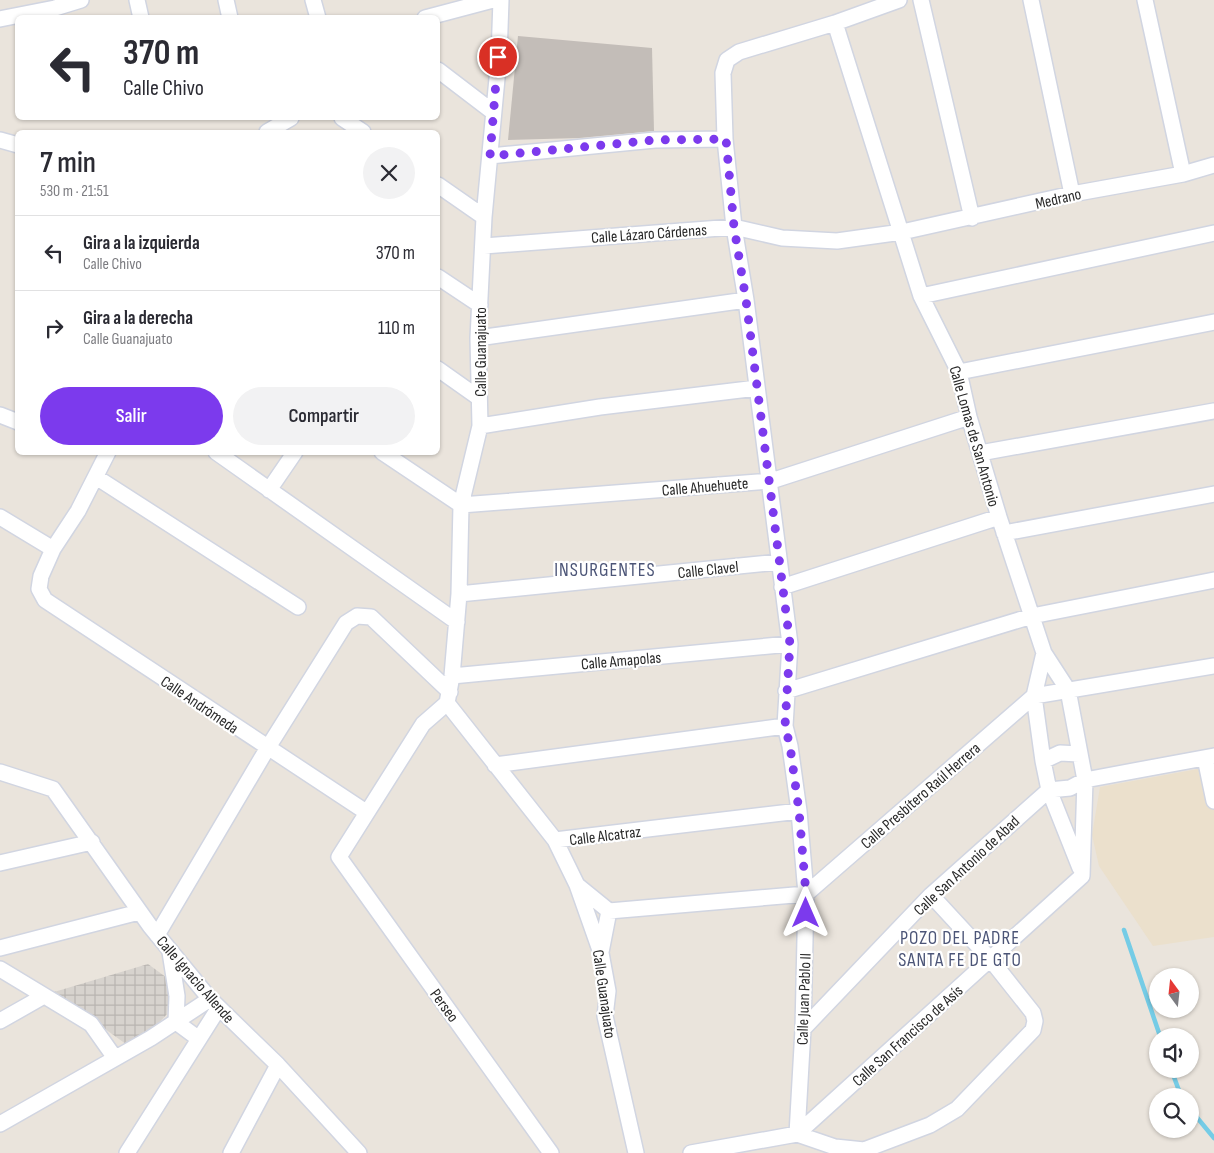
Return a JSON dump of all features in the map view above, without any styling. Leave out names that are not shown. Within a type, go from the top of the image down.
[{"type":"street","points":[[20,15],[55,8],[81,0]]},
{"type":"street","points":[[137,0],[140,15]]},
{"type":"street","points":[[226,0],[229,15]]},
{"type":"street","points":[[313,0],[317,15]]},
{"type":"street","points":[[436,15],[493,0]]},
{"type":"street","name":"Calle Guanajuato","points":[[449,697],[459,594],[461,506],[480,426],[478,338],[484,217],[501,0]]},
{"type":"street","points":[[835,23],[899,0]]},
{"type":"street","points":[[921,0],[972,218]]},
{"type":"street","points":[[1031,0],[1072,194]]},
{"type":"street","points":[[1145,0],[1183,174]]},
{"type":"street","points":[[0,19],[15,16]]},
{"type":"street","name":"Calle Juan Pablo II","points":[[797,1134],[803,1029],[806,894],[799,811],[790,746],[785,726],[790,644],[771,481],[734,227],[722,89],[723,73],[727,60],[739,52],[835,23]]},
{"type":"street","name":"Calle Lomas de San Antonio","points":[[835,23],[921,296],[959,372],[969,417],[998,517],[1044,653],[1068,690],[1085,780],[1082,876]]},
{"type":"street","points":[[440,72],[493,112]]},
{"type":"street","points":[[270,130],[288,120]]},
{"type":"street","points":[[345,120],[361,130]]},
{"type":"street","points":[[490,156],[655,140],[726,139]]},
{"type":"street","points":[[0,142],[15,144]]},
{"type":"street","name":"Medrano","points":[[902,232],[972,218],[1072,194],[1183,174],[1214,165]]},
{"type":"street","points":[[440,186],[484,217]]},
{"type":"street","name":"Calle Lázaro Cárdenas","points":[[484,246],[734,227],[782,238],[836,241],[902,232]]},
{"type":"street","points":[[921,296],[1214,233]]},
{"type":"street","points":[[440,278],[480,305]]},
{"type":"street","points":[[478,338],[746,300]]},
{"type":"street","points":[[959,372],[1214,322]]},
{"type":"street","points":[[440,370],[480,398]]},
{"type":"street","points":[[480,426],[600,407],[757,388]]},
{"type":"street","points":[[980,453],[1214,411]]},
{"type":"street","points":[[0,415],[15,421]]},
{"type":"street","name":"Calle Ahuehuete","points":[[461,506],[771,481],[969,417]]},
{"type":"street","points":[[0,517],[53,549],[78,511],[96,477],[102,455]]},
{"type":"street","points":[[220,455],[457,622]]},
{"type":"street","points":[[270,490],[294,455]]},
{"type":"street","points":[[386,455],[461,506]]},
{"type":"street","points":[[96,477],[298,607]]},
{"type":"street","points":[[1004,533],[1214,494]]},
{"type":"street","points":[[782,587],[998,517]]},
{"type":"street","name":"Calle Andrómeda","points":[[53,549],[41,576],[39,589],[45,600],[267,749],[366,812]]},
{"type":"street","name":"Calle Clavel","points":[[459,594],[779,562]]},
{"type":"street","points":[[786,691],[1032,616],[1214,580]]},
{"type":"street","name":"Calle Alcatraz","points":[[157,935],[267,749],[346,623],[357,616],[371,617],[449,697],[494,765],[555,840],[799,811]]},
{"type":"street","name":"Calle Amapolas","points":[[452,676],[790,644]]},
{"type":"street","points":[[1044,653],[1034,696],[1043,761],[1049,790],[1082,876]]},
{"type":"street","points":[[1034,696],[1214,666]]},
{"type":"street","name":"Calle Presbítero Raúl Herrera","points":[[806,894],[1034,696]]},
{"type":"street","points":[[366,812],[423,724],[449,697]]},
{"type":"street","points":[[494,765],[785,726]]},
{"type":"street","points":[[1043,761],[1060,753],[1079,754]]},
{"type":"street","points":[[1049,790],[1070,788],[1085,780],[1210,757],[1214,801]]},
{"type":"street","name":"Calle Ignacio Allende","points":[[0,772],[53,789],[157,935],[214,1004],[278,1065],[359,1153]]},
{"type":"street","name":"Calle San Antonio de Abad","points":[[803,1029],[931,895],[1049,790]]},
{"type":"street","name":"Perseo","points":[[366,812],[339,857],[551,1153]]},
{"type":"street","name":"Calle Guanajuato","points":[[555,840],[577,886],[601,953],[608,991],[605,1016],[636,1153]]},
{"type":"street","points":[[0,863],[92,842]]},
{"type":"street","name":"Calle San Francisco de Asís","points":[[797,1134],[1082,876]]},
{"type":"street","points":[[577,886],[610,911],[806,894]]},
{"type":"street","points":[[691,1153],[765,1147],[797,1134],[835,1147],[865,1151],[930,1125],[957,1109],[1033,1030],[1035,1021],[1033,1013],[991,960],[931,895]]},
{"type":"street","points":[[601,953],[610,911]]},
{"type":"street","points":[[0,948],[140,912]]},
{"type":"street","points":[[170,951],[177,996],[176,1022]]},
{"type":"street","points":[[0,969],[91,1024],[115,1058]]},
{"type":"street","points":[[0,1021],[44,996]]},
{"type":"street","points":[[0,1124],[176,1022],[214,1004]]},
{"type":"street","points":[[127,1153],[199,1039],[214,1004]]},
{"type":"street","points":[[176,1022],[199,1039]]},
{"type":"street","points":[[231,1153],[278,1065]]},
{"type":"shaded area","points":[[1214,766],[1214,937],[1153,946],[1099,866],[1092,835],[1100,787]]},
{"type":"shaded area","points":[[148,964],[170,980],[167,1014],[146,1037],[130,1047],[54,992]]},
{"type":"building","points":[[518,36],[652,48],[654,131],[579,138],[508,140]]},
{"type":"waterway","points":[[1124,930],[1157,1028]]},
{"type":"waterway","points":[[1174,1078],[1178,1088]]},
{"type":"waterway","points":[[1199,1120],[1214,1138]]},
{"type":"district","name":"INSURGENTES","points":[[605,569]]},
{"type":"district","name":"POZO DEL PADRE SANTA FE DE GTO","points":[[960,948]]},
{"type":"route","points":[[498,57],[490,156],[655,140],[726,139],[734,227],[771,481],[790,644],[785,726],[790,746],[799,811],[806,913]]}]
